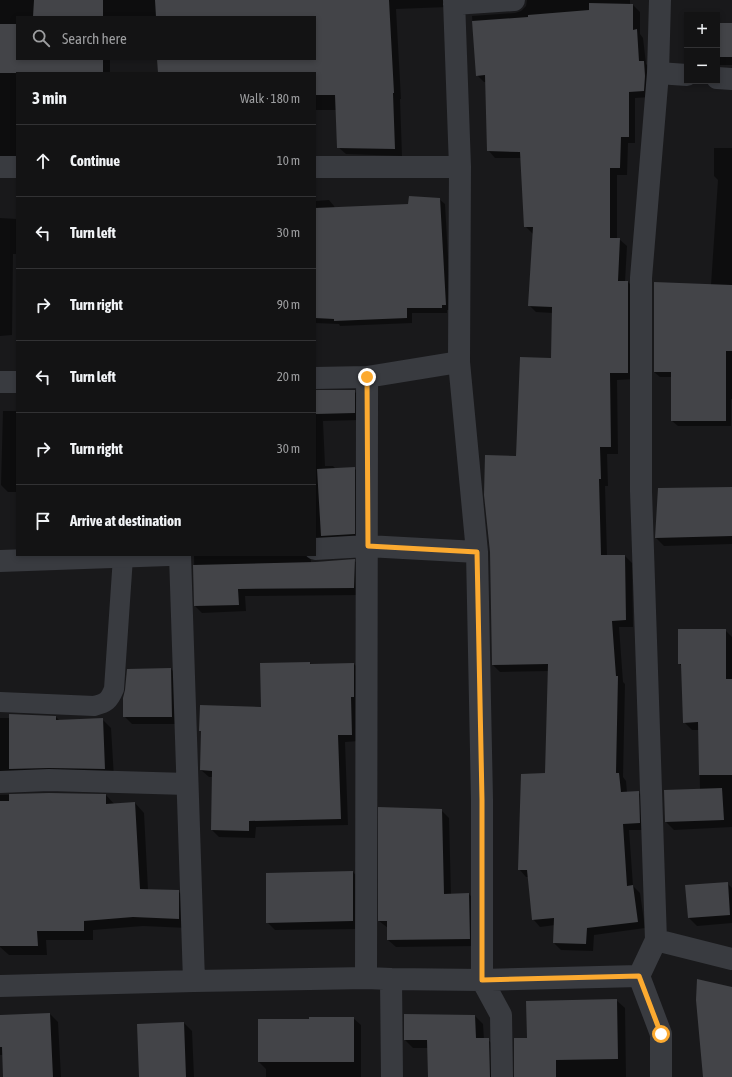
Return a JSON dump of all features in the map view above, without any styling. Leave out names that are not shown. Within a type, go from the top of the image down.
[{"type":"street","points":[[502,1077],[501,1015],[482,980],[482,800],[477,552],[459,362],[460,167],[454,2],[514,0]]},
{"type":"street","points":[[660,0],[658,73],[641,278],[641,491],[656,940],[639,976],[661,1034],[661,1077]]},
{"type":"street","points":[[658,73],[684,75]]},
{"type":"street","points":[[720,78],[732,79]]},
{"type":"street","points":[[316,167],[460,167]]},
{"type":"street","points":[[0,168],[16,168]]},
{"type":"street","points":[[316,378],[367,377],[459,362]]},
{"type":"street","points":[[366,978],[365,795],[368,546],[367,377]]},
{"type":"street","points":[[0,382],[16,382]]},
{"type":"street","points":[[316,549],[368,546],[477,552]]},
{"type":"street","points":[[0,561],[146,556]]},
{"type":"street","points":[[180,556],[194,981]]},
{"type":"street","points":[[0,782],[49,780],[187,784]]},
{"type":"street","points":[[656,940],[732,959]]},
{"type":"street","points":[[0,986],[366,978],[482,980],[639,976]]},
{"type":"street","points":[[391,979],[392,1077]]},
{"type":"lane","points":[[0,702],[94,706],[104,703],[110,698],[114,689],[123,557]]},
{"type":"building","points":[[34,0],[103,0],[103,16],[33,16]]},
{"type":"building","points":[[155,0],[389,0],[394,93],[395,149],[337,148],[335,95],[316,95],[316,72],[158,72],[157,60],[316,60],[316,16],[156,16]]},
{"type":"building","points":[[589,3],[633,4],[633,30],[637,29],[639,61],[644,61],[645,76],[644,91],[629,92],[629,137],[621,137],[620,168],[610,168],[610,238],[620,238],[618,281],[628,281],[628,373],[610,373],[611,447],[600,447],[601,479],[599,479],[601,555],[625,555],[626,620],[612,621],[616,676],[618,676],[616,773],[619,773],[621,792],[639,791],[640,823],[623,824],[627,886],[633,885],[638,922],[587,928],[586,944],[553,943],[554,918],[532,920],[527,870],[518,870],[521,774],[545,773],[548,664],[492,665],[490,552],[484,495],[485,455],[516,456],[520,357],[551,358],[552,307],[528,306],[533,227],[524,227],[520,152],[487,151],[485,75],[476,76],[472,21],[528,17],[528,15],[589,10]]},
{"type":"building","points":[[720,23],[732,23],[732,57],[720,57]]},
{"type":"building","points":[[0,24],[16,24],[16,60],[103,60],[103,72],[0,73]]},
{"type":"building","points":[[409,196],[440,198],[446,305],[442,305],[442,308],[407,308],[407,318],[334,321],[334,319],[316,318],[316,208],[408,204]]},
{"type":"building","points":[[654,282],[732,285],[732,351],[726,351],[726,421],[671,421],[671,372],[654,372]]},
{"type":"building","points":[[316,390],[355,390],[355,413],[316,414]]},
{"type":"building","points":[[355,467],[355,534],[321,536],[317,469]]},
{"type":"building","points":[[732,487],[732,536],[655,538],[658,488]]},
{"type":"building","points":[[355,559],[354,588],[238,589],[239,605],[194,606],[193,565],[315,562]]},
{"type":"building","points":[[678,629],[726,629],[726,679],[732,679],[732,775],[699,775],[698,722],[683,723],[681,664],[678,664]]},
{"type":"building","points":[[310,662],[310,664],[354,663],[354,697],[351,697],[352,735],[338,735],[341,819],[249,821],[249,831],[211,830],[212,771],[200,770],[200,705],[261,707],[260,663]]},
{"type":"building","points":[[171,668],[172,717],[123,717],[123,698],[127,669]]},
{"type":"building","points":[[9,714],[56,716],[56,720],[103,718],[105,769],[9,769]]},
{"type":"building","points":[[722,788],[724,820],[665,822],[664,790]]},
{"type":"building","points":[[9,794],[106,794],[106,804],[135,802],[140,889],[179,890],[179,919],[133,917],[84,921],[84,931],[37,931],[38,946],[0,946],[0,801],[9,801]]},
{"type":"building","points":[[378,807],[442,809],[444,894],[469,893],[470,939],[387,940],[387,921],[378,921]]},
{"type":"building","points":[[353,871],[353,921],[266,923],[266,873]]},
{"type":"building","points":[[728,882],[730,915],[688,918],[685,885]]},
{"type":"building","points":[[697,979],[732,987],[732,1077],[703,1077],[696,1000]]},
{"type":"building","points":[[617,999],[618,1059],[556,1060],[556,1077],[514,1077],[514,1038],[527,1038],[526,1001]]},
{"type":"building","points":[[50,1013],[53,1077],[3,1077],[2,1047],[0,1047],[0,1015]]},
{"type":"building","points":[[404,1014],[475,1015],[476,1038],[489,1038],[490,1077],[428,1077],[427,1040],[404,1040]]},
{"type":"building","points":[[309,1017],[354,1017],[354,1062],[258,1062],[258,1019],[309,1019]]},
{"type":"building","points":[[184,1022],[186,1077],[139,1077],[137,1024]]},
{"type":"route","points":[[367,377],[368,546],[477,552],[482,800],[482,980],[639,976],[661,1034]]}]
